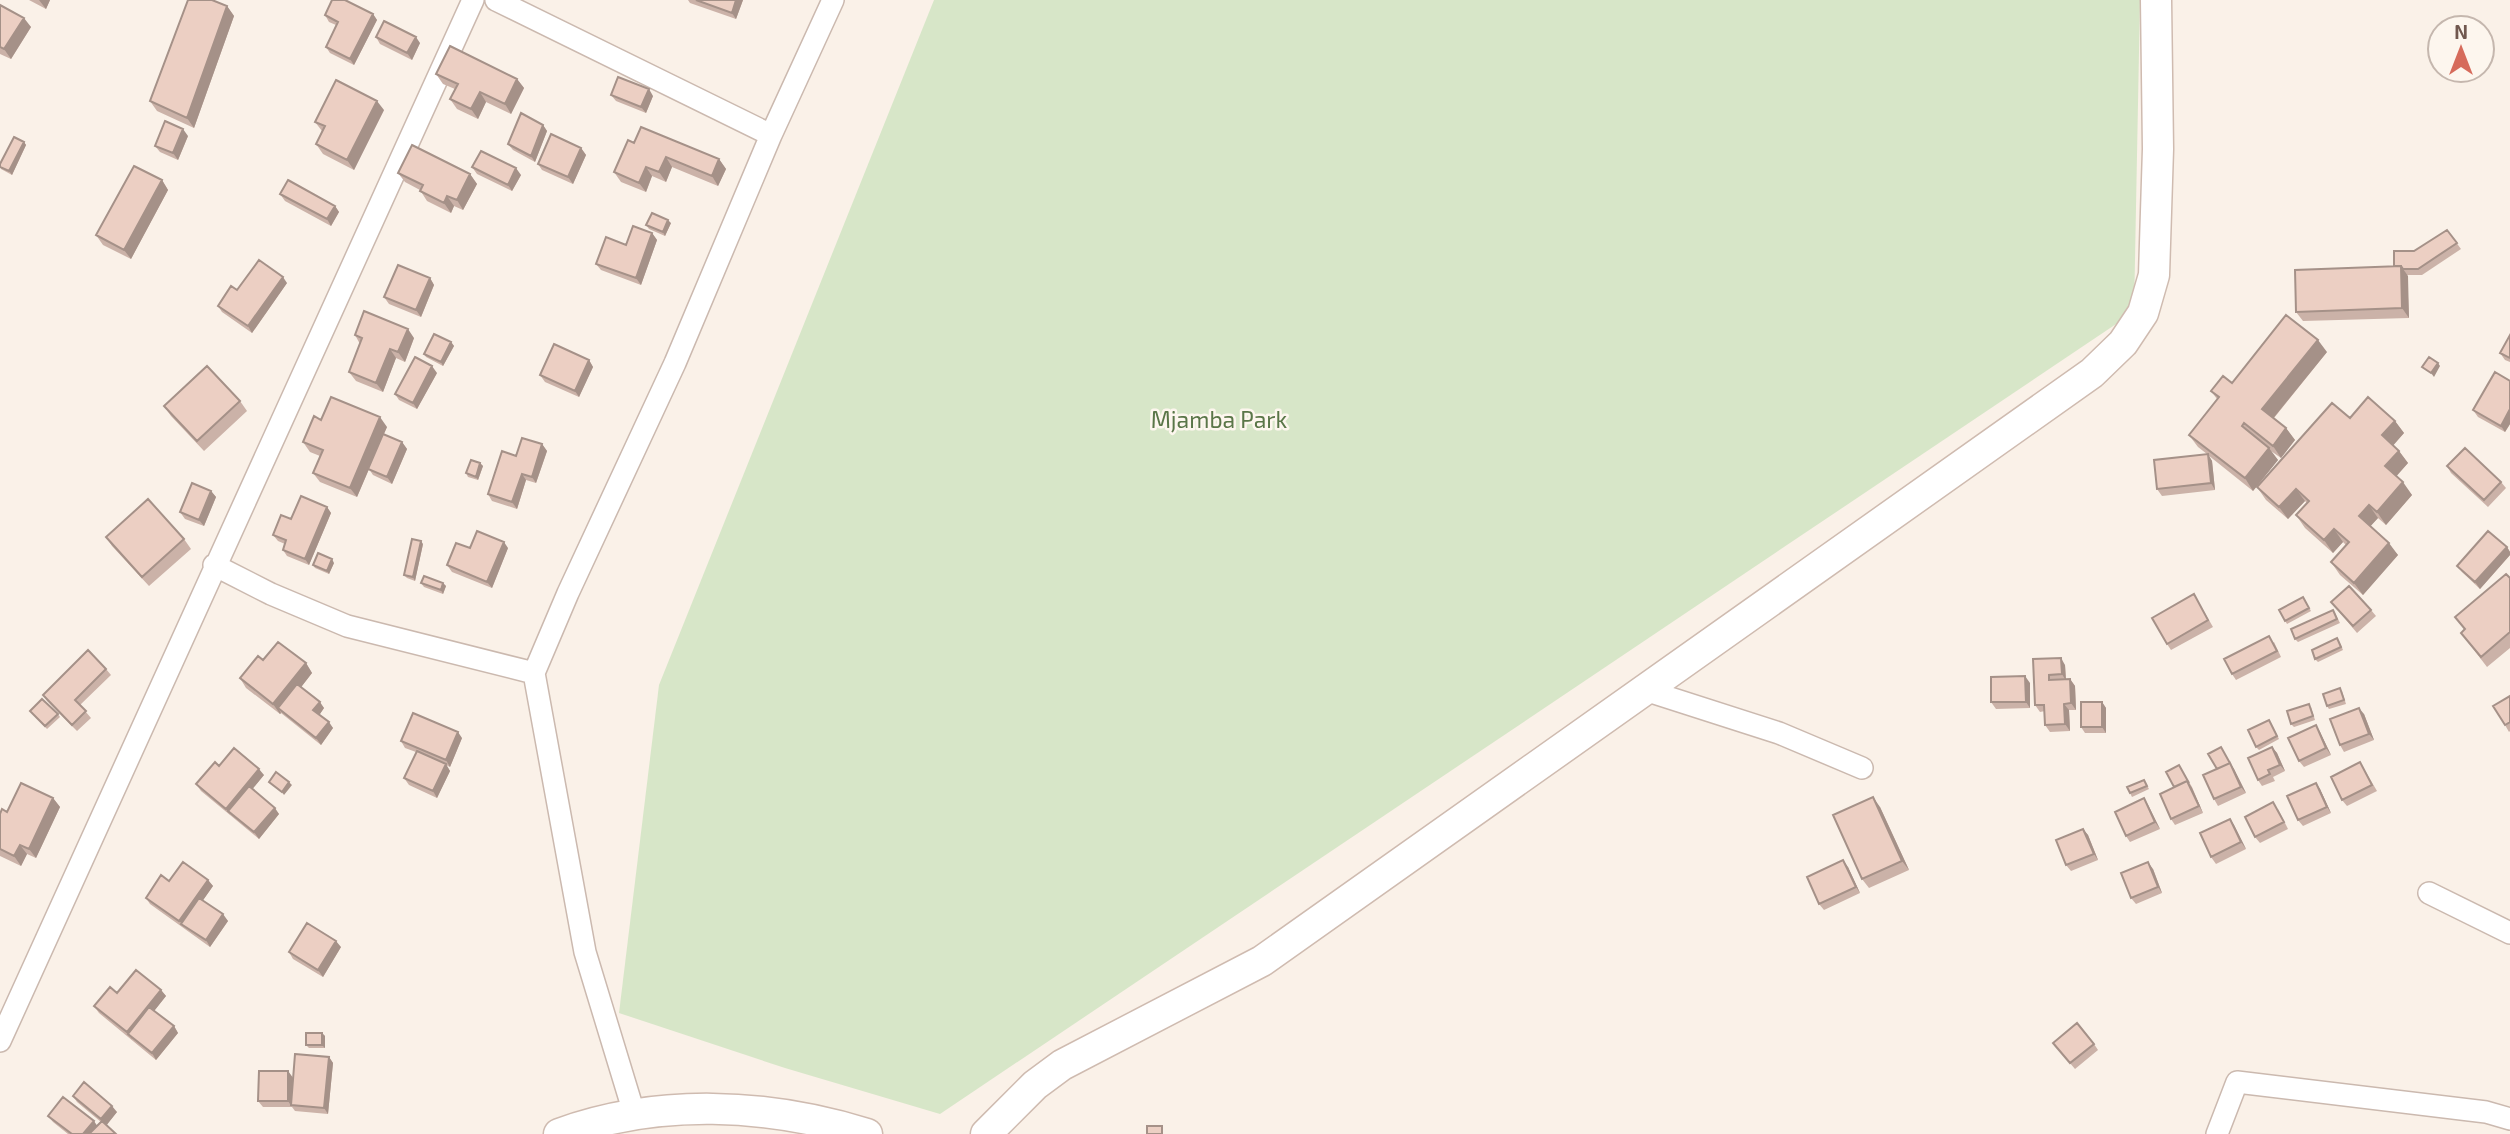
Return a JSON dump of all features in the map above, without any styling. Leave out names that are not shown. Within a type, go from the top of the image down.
[{"type":"main road","points":[[986,1134],[1035,1085],[1062,1065],[1262,961],[2092,373],[2123,343],[2143,313],[2154,275],[2158,149],[2155,0]]},
{"type":"main road","points":[[569,1132],[634,1113],[687,1108],[776,1113],[867,1134]]},
{"type":"street","points":[[0,1041],[473,0]]},
{"type":"street","points":[[496,0],[771,135]]},
{"type":"street","points":[[634,1113],[585,952],[534,673],[568,593],[675,363],[771,135],[833,0]]},
{"type":"street","points":[[214,565],[271,594],[347,626],[534,673]]},
{"type":"street","points":[[1645,690],[1779,733],[1862,768]]},
{"type":"street","points":[[2429,893],[2510,933]]},
{"type":"street","points":[[2217,1134],[2237,1082],[2486,1112],[2510,1119]]},
{"type":"green space","name":"Mjamba Park","points":[[934,0],[2140,0],[2134,312],[940,1114],[785,1068],[619,1013],[659,685]]},
{"type":"building","points":[[188,0],[212,0],[227,6],[187,118],[150,101]]},
{"type":"building","points":[[332,0],[345,0],[373,14],[350,59],[326,47],[338,22],[325,15]]},
{"type":"building","points":[[696,0],[736,0],[732,13]]},
{"type":"building","points":[[0,5],[24,18],[4,49],[0,47]]},
{"type":"building","points":[[384,21],[416,37],[407,53],[376,37]]},
{"type":"building","points":[[450,46],[517,79],[505,104],[480,92],[471,109],[450,99],[458,84],[436,74]]},
{"type":"building","points":[[618,77],[649,89],[641,107],[611,95]]},
{"type":"building","points":[[336,80],[377,101],[347,160],[316,144],[325,126],[315,122]]},
{"type":"building","points":[[521,113],[543,125],[531,156],[508,144]]},
{"type":"building","points":[[165,121],[183,129],[173,153],[155,146]]},
{"type":"building","points":[[641,127],[719,159],[712,176],[666,157],[659,172],[646,167],[639,183],[614,172],[628,140],[634,143]]},
{"type":"building","points":[[551,134],[581,148],[568,177],[538,164]]},
{"type":"building","points":[[14,137],[24,142],[9,171],[0,167],[0,164]]},
{"type":"building","points":[[412,145],[470,174],[457,200],[447,196],[444,203],[420,191],[423,185],[398,173]]},
{"type":"building","points":[[481,151],[516,168],[508,185],[472,167]]},
{"type":"building","points":[[134,166],[162,180],[124,250],[96,235]]},
{"type":"building","points":[[288,180],[335,206],[327,219],[280,194]]},
{"type":"building","points":[[652,213],[668,220],[663,232],[646,225]]},
{"type":"building","points":[[633,226],[652,233],[636,278],[596,264],[606,237],[626,245]]},
{"type":"building","points":[[2447,230],[2457,243],[2418,269],[2394,266],[2394,251],[2414,251]]},
{"type":"building","points":[[259,260],[283,277],[248,326],[218,306],[231,286],[237,290]]},
{"type":"building","points":[[398,265],[430,278],[416,310],[384,297]]},
{"type":"building","points":[[2401,266],[2402,308],[2296,312],[2295,270]]},
{"type":"building","points":[[364,311],[408,329],[398,352],[390,349],[376,383],[349,372],[362,338],[355,335]]},
{"type":"building","points":[[2286,315],[2318,340],[2262,409],[2286,428],[2273,446],[2244,423],[2242,426],[2269,448],[2245,478],[2189,435],[2219,397],[2211,391],[2223,376],[2232,383]]},
{"type":"building","points":[[434,334],[451,342],[441,362],[424,354]]},
{"type":"building","points":[[2510,335],[2510,358],[2500,353]]},
{"type":"building","points":[[554,344],[589,360],[575,391],[540,375]]},
{"type":"building","points":[[415,357],[432,366],[413,403],[395,394]]},
{"type":"building","points":[[2429,357],[2438,363],[2431,373],[2422,367]]},
{"type":"building","points":[[207,366],[240,401],[197,441],[164,406]]},
{"type":"building","points":[[2495,372],[2510,381],[2510,409],[2501,426],[2473,410]]},
{"type":"building","points":[[331,397],[380,417],[350,488],[313,473],[323,450],[303,442],[314,416],[321,420]]},
{"type":"building","points":[[2368,397],[2395,421],[2382,435],[2399,451],[2385,466],[2403,482],[2377,512],[2369,505],[2359,516],[2389,543],[2354,583],[2331,562],[2349,542],[2334,529],[2324,540],[2296,515],[2309,501],[2296,489],[2279,507],[2257,487],[2332,403],[2350,418]]},
{"type":"building","points":[[383,434],[402,442],[387,477],[368,469]]},
{"type":"building","points":[[522,438],[542,444],[532,477],[522,474],[512,502],[488,494],[502,451],[516,456]]},
{"type":"building","points":[[2465,448],[2501,482],[2484,500],[2447,466]]},
{"type":"building","points":[[2208,454],[2211,483],[2157,489],[2154,460]]},
{"type":"building","points":[[471,460],[480,463],[476,477],[466,473]]},
{"type":"building","points":[[192,483],[211,491],[199,520],[180,512]]},
{"type":"building","points":[[301,496],[327,507],[305,559],[283,550],[286,540],[273,535],[281,515],[291,519]]},
{"type":"building","points":[[148,499],[184,539],[142,577],[106,537]]},
{"type":"building","points":[[477,531],[504,542],[487,582],[447,565],[456,543],[470,548]]},
{"type":"building","points":[[2488,531],[2507,547],[2475,582],[2457,566]]},
{"type":"building","points":[[412,539],[421,541],[413,577],[404,575]]},
{"type":"building","points":[[318,553],[332,559],[327,571],[313,565]]},
{"type":"building","points":[[2506,574],[2510,578],[2510,632],[2481,657],[2461,633],[2465,629],[2455,617]]},
{"type":"building","points":[[424,576],[443,583],[441,590],[421,583]]},
{"type":"building","points":[[2349,586],[2371,610],[2353,626],[2331,602]]},
{"type":"building","points":[[2194,594],[2208,620],[2167,644],[2152,618]]},
{"type":"building","points":[[2303,597],[2309,608],[2285,621],[2279,610]]},
{"type":"building","points":[[2333,610],[2337,619],[2295,639],[2291,629]]},
{"type":"building","points":[[2269,636],[2277,651],[2232,674],[2224,659]]},
{"type":"building","points":[[2337,638],[2341,647],[2315,659],[2312,650]]},
{"type":"building","points":[[278,642],[306,663],[273,704],[240,678],[258,656],[263,660]]},
{"type":"building","points":[[88,650],[106,669],[75,700],[86,711],[72,725],[43,695]]},
{"type":"building","points":[[2061,658],[2062,674],[2049,675],[2049,680],[2070,679],[2071,703],[2064,704],[2065,724],[2045,725],[2044,705],[2035,705],[2033,659]]},
{"type":"building","points":[[2025,676],[2026,702],[1991,702],[1991,677]]},
{"type":"building","points":[[297,684],[320,702],[313,710],[329,722],[316,738],[278,708]]},
{"type":"building","points":[[2340,688],[2344,700],[2327,706],[2323,694]]},
{"type":"building","points":[[2510,696],[2510,722],[2505,725],[2493,706]]},
{"type":"building","points":[[42,699],[58,714],[45,726],[30,711]]},
{"type":"building","points":[[2081,702],[2102,702],[2102,727],[2081,727]]},
{"type":"building","points":[[2309,704],[2313,716],[2291,724],[2287,711]]},
{"type":"building","points":[[2359,708],[2369,734],[2340,745],[2330,719]]},
{"type":"building","points":[[413,713],[458,732],[446,760],[401,741]]},
{"type":"building","points":[[2269,720],[2277,736],[2256,747],[2248,730]]},
{"type":"building","points":[[2316,725],[2326,748],[2299,761],[2288,738]]},
{"type":"building","points":[[2221,747],[2230,763],[2217,769],[2208,754]]},
{"type":"building","points":[[2272,747],[2280,765],[2268,770],[2270,774],[2258,780],[2248,758]]},
{"type":"building","points":[[234,748],[259,769],[226,809],[196,784],[215,762],[219,766]]},
{"type":"building","points":[[417,751],[446,764],[433,791],[404,778]]},
{"type":"building","points":[[2360,762],[2372,785],[2342,800],[2331,777]]},
{"type":"building","points":[[2230,763],[2241,787],[2214,799],[2203,775]]},
{"type":"building","points":[[2179,765],[2189,783],[2187,781],[2174,787],[2166,772]]},
{"type":"building","points":[[276,772],[289,782],[282,792],[269,782]]},
{"type":"building","points":[[2144,780],[2147,786],[2130,793],[2127,787]]},
{"type":"building","points":[[2187,781],[2199,806],[2171,819],[2160,794]]},
{"type":"building","points":[[21,783],[53,798],[29,849],[20,845],[14,856],[0,849],[0,814],[2,809],[7,812]]},
{"type":"building","points":[[2316,783],[2327,807],[2298,820],[2287,796]]},
{"type":"building","points":[[249,786],[275,808],[254,832],[228,811]]},
{"type":"building","points":[[1873,797],[1902,861],[1862,879],[1833,815]]},
{"type":"building","points":[[2144,798],[2155,822],[2126,836],[2115,812]]},
{"type":"building","points":[[2273,802],[2284,822],[2255,837],[2245,817]]},
{"type":"building","points":[[2230,819],[2241,842],[2211,857],[2200,833]]},
{"type":"building","points":[[2083,829],[2094,854],[2066,865],[2056,840]]},
{"type":"building","points":[[1843,860],[1856,887],[1819,904],[1807,877]]},
{"type":"building","points":[[183,862],[208,880],[179,921],[146,898],[161,875],[169,881]]},
{"type":"building","points":[[2148,862],[2158,887],[2131,898],[2121,873]]},
{"type":"building","points":[[199,898],[223,914],[206,940],[181,924]]},
{"type":"building","points":[[307,923],[336,941],[318,970],[289,952]]},
{"type":"building","points":[[136,970],[161,990],[127,1032],[94,1006],[110,987],[117,993]]},
{"type":"building","points":[[149,1007],[174,1026],[152,1053],[128,1034]]},
{"type":"building","points":[[2077,1023],[2094,1044],[2070,1063],[2053,1043]]},
{"type":"building","points":[[306,1033],[322,1033],[322,1045],[306,1045]]},
{"type":"building","points":[[295,1054],[329,1057],[324,1108],[291,1105]]},
{"type":"building","points":[[259,1071],[288,1071],[288,1101],[258,1101]]},
{"type":"building","points":[[84,1082],[112,1106],[101,1119],[73,1096]]},
{"type":"building","points":[[63,1097],[94,1121],[83,1134],[72,1134],[48,1116]]},
{"type":"building","points":[[102,1121],[116,1134],[89,1134]]},
{"type":"building","points":[[1147,1126],[1162,1126],[1162,1134],[1147,1134]]}]
